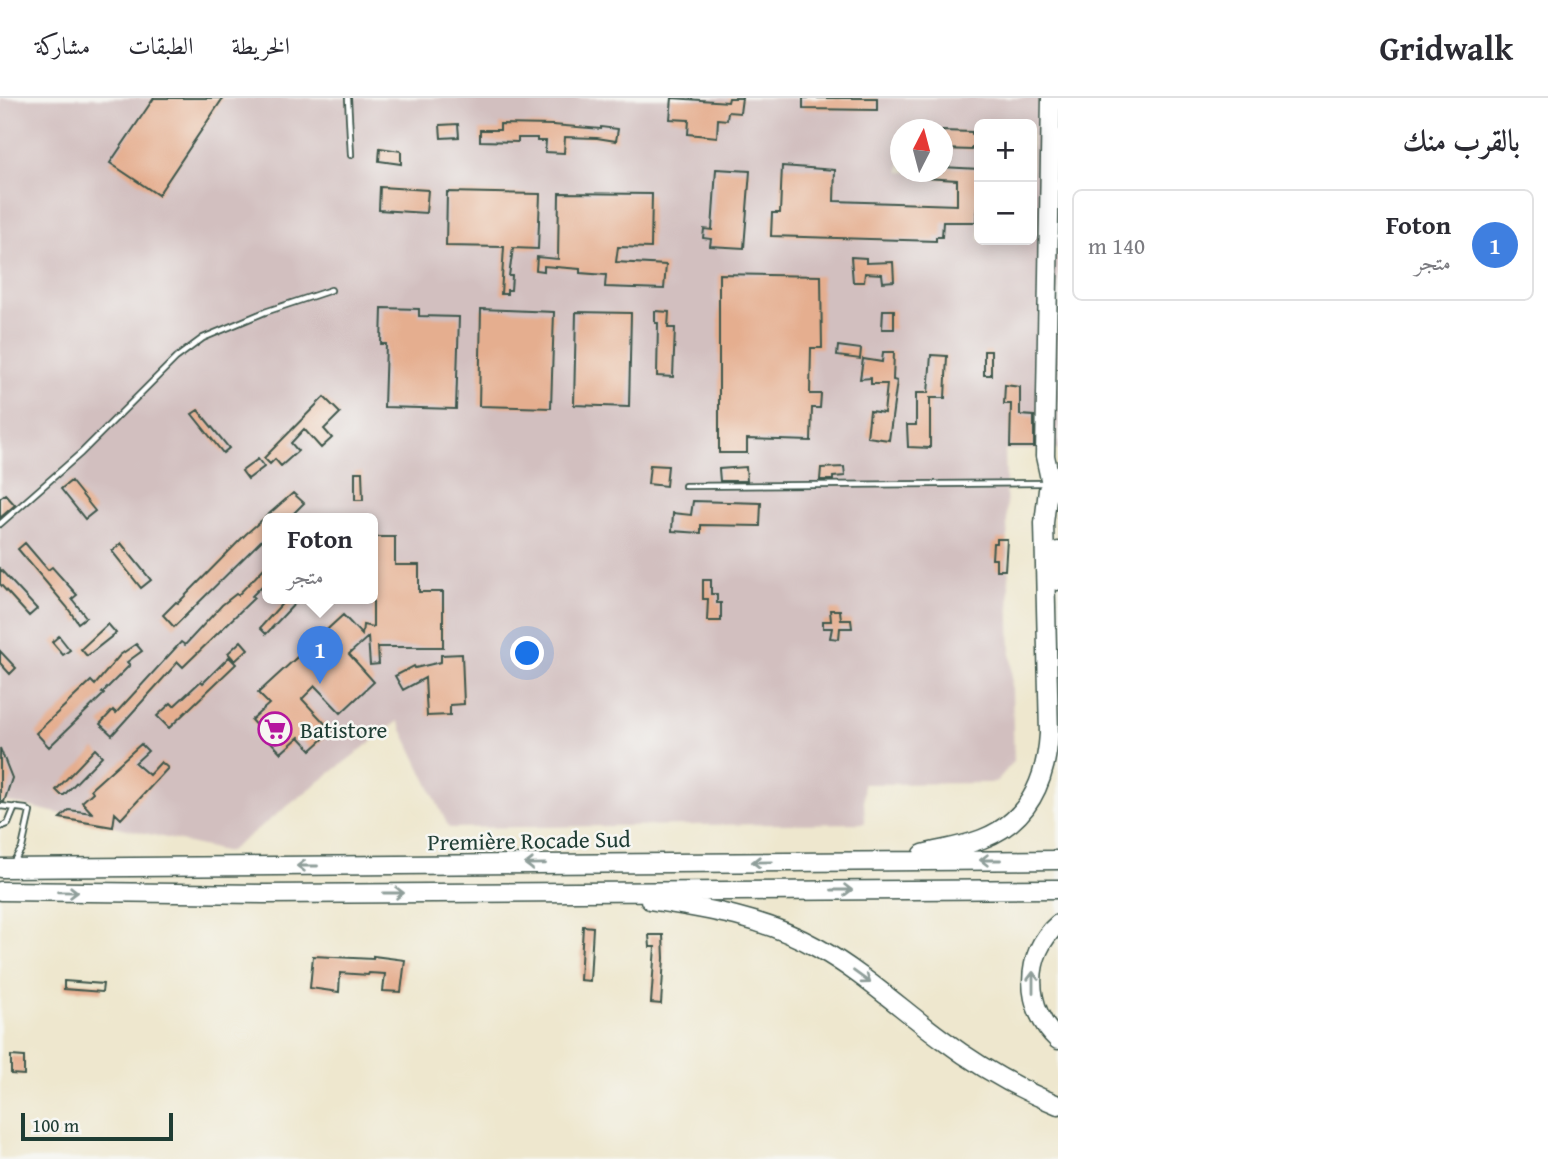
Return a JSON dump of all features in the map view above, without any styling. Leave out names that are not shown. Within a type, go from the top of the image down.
[{"type":"highway","points":[[1051,98],[1045,456],[1051,479],[1052,505],[1058,513]]},
{"type":"highway","points":[[897,860],[983,838],[1006,826],[1026,807],[1040,785],[1047,760],[1049,734],[1044,523],[1051,479]]},
{"type":"highway","points":[[1058,551],[1058,612]]},
{"type":"highway","name":"Première Rocade Sud","points":[[5,868],[1058,860]]},
{"type":"highway","points":[[0,891],[250,894],[1058,889]]},
{"type":"highway","points":[[591,891],[717,910],[765,923],[793,935],[850,969],[981,1066],[1013,1085],[1058,1105]]},
{"type":"highway","points":[[1058,924],[1037,953],[1032,987],[1040,1016],[1058,1040]]},
{"type":"lane","points":[[348,98],[351,155]]},
{"type":"lane","points":[[0,524],[81,453],[176,358],[203,338],[265,312],[331,290]]},
{"type":"lane","points":[[685,486],[1051,479]]},
{"type":"lane","points":[[0,806],[26,809],[31,816],[22,848],[5,868]]},
{"type":"lane","points":[[0,827],[8,824],[15,807]]},
{"type":"shaded area","points":[[0,98],[1058,98],[1058,449],[1005,450],[1014,761],[997,781],[863,784],[865,823],[449,828],[398,721],[228,852],[0,800]]},
{"type":"building","points":[[154,98],[223,98],[158,195],[110,163]]},
{"type":"building","points":[[672,98],[728,102],[729,98],[742,98],[740,113],[728,112],[727,120],[718,119],[717,137],[688,134],[689,120],[670,119]]},
{"type":"building","points":[[803,98],[877,98],[877,110],[803,109]]},
{"type":"building","points":[[458,124],[459,137],[441,138],[440,125]]},
{"type":"building","points":[[500,124],[618,129],[616,141],[565,137],[564,153],[545,152],[546,141],[537,141],[537,138],[518,138],[518,142],[480,141],[480,130],[500,130]]},
{"type":"building","points":[[953,131],[972,132],[972,150],[953,149]]},
{"type":"building","points":[[380,148],[401,151],[401,164],[379,161]]},
{"type":"building","points":[[782,166],[835,170],[834,201],[957,205],[957,180],[953,180],[953,168],[974,169],[974,222],[943,222],[942,237],[936,237],[936,241],[771,236],[772,213],[780,213]]},
{"type":"building","points":[[716,169],[750,171],[744,248],[710,246],[711,239],[703,238],[704,229],[712,230]]},
{"type":"building","points":[[380,187],[428,190],[426,213],[379,210]]},
{"type":"building","points":[[447,192],[540,194],[538,249],[513,248],[509,276],[512,276],[511,290],[507,290],[507,294],[501,294],[504,247],[446,246]]},
{"type":"building","points":[[559,193],[652,194],[651,248],[618,247],[616,262],[666,265],[664,289],[605,287],[606,275],[580,273],[580,269],[544,266],[544,271],[536,270],[537,257],[558,259]]},
{"type":"building","points":[[851,257],[866,258],[866,263],[893,262],[894,281],[883,282],[882,274],[865,273],[864,282],[853,282]]},
{"type":"building","points":[[719,274],[821,276],[822,348],[811,348],[810,394],[821,394],[820,408],[812,408],[811,441],[747,439],[747,453],[719,453]]},
{"type":"building","points":[[382,308],[419,309],[419,316],[459,317],[456,409],[384,407],[386,344],[381,344]]},
{"type":"building","points":[[481,309],[554,312],[551,408],[479,406]]},
{"type":"building","points":[[883,310],[894,310],[894,329],[882,329]]},
{"type":"building","points":[[655,311],[669,312],[668,328],[675,328],[673,377],[657,376],[658,323],[655,323]]},
{"type":"building","points":[[576,312],[631,313],[629,407],[574,405]]},
{"type":"building","points":[[838,346],[861,349],[860,359],[837,356]]},
{"type":"building","points":[[984,351],[991,351],[991,375],[984,375]]},
{"type":"building","points":[[883,352],[894,352],[893,380],[897,381],[889,440],[867,437],[870,411],[884,413],[887,384],[871,384],[871,378],[860,379],[863,359],[882,362]]},
{"type":"building","points":[[931,355],[947,356],[945,398],[930,398],[930,448],[908,447],[907,425],[916,425],[916,393],[928,393]]},
{"type":"building","points":[[1005,385],[1020,387],[1020,415],[1034,416],[1034,447],[1010,447],[1011,404],[1004,404]]},
{"type":"building","points":[[324,397],[340,413],[324,429],[332,438],[321,448],[304,429],[291,443],[298,451],[281,466],[275,459],[270,464],[264,458]]},
{"type":"building","points":[[198,410],[229,448],[223,453],[192,414]]},
{"type":"building","points":[[258,459],[264,467],[248,479],[242,471]]},
{"type":"building","points":[[650,465],[668,466],[666,486],[648,484]]},
{"type":"building","points":[[746,467],[747,481],[720,481],[719,469]]},
{"type":"building","points":[[844,467],[845,476],[820,480],[821,468]]},
{"type":"building","points":[[355,472],[362,472],[363,500],[355,500]]},
{"type":"building","points":[[71,481],[95,511],[85,519],[61,489]]},
{"type":"building","points":[[293,493],[304,503],[294,513],[270,513]]},
{"type":"building","points":[[5,494],[15,505],[0,518],[0,498]]},
{"type":"building","points":[[693,501],[761,503],[760,526],[701,525],[701,533],[672,531],[673,513],[691,515]]},
{"type":"building","points":[[262,520],[262,540],[174,627],[163,615]]},
{"type":"building","points":[[378,537],[395,537],[395,565],[419,565],[419,592],[443,592],[443,647],[378,647],[379,664],[370,665],[368,637],[349,654],[374,682],[341,713],[315,686],[302,699],[332,731],[311,750],[299,737],[281,753],[251,720],[269,704],[258,693],[343,615],[362,635],[363,625],[373,627],[373,604],[378,604]]},
{"type":"building","points":[[997,539],[1007,539],[1005,570],[996,570],[996,559],[992,559],[993,543],[997,543]]},
{"type":"building","points":[[25,543],[48,570],[52,567],[77,595],[72,599],[86,617],[78,623],[18,549]]},
{"type":"building","points":[[121,543],[151,580],[141,588],[112,551]]},
{"type":"building","points":[[0,569],[37,609],[29,616],[0,584]]},
{"type":"building","points":[[262,570],[262,586],[252,596],[254,598],[183,667],[178,662],[112,735],[100,724],[113,710],[116,713],[181,642],[185,645],[222,605],[238,595]]},
{"type":"building","points":[[703,580],[711,580],[711,594],[717,594],[717,603],[721,603],[721,621],[707,621],[708,599],[703,599]]},
{"type":"building","points":[[282,604],[294,604],[266,634],[260,628]]},
{"type":"building","points":[[830,610],[840,610],[841,620],[851,620],[852,628],[840,628],[839,639],[830,638],[832,628],[823,628],[823,621],[831,621]]},
{"type":"building","points":[[108,624],[116,633],[87,656],[81,649]]},
{"type":"building","points":[[59,636],[70,650],[63,655],[52,642]]},
{"type":"building","points":[[241,641],[248,649],[235,661],[228,653]]},
{"type":"building","points":[[136,644],[142,651],[127,662],[130,665],[102,693],[104,694],[49,747],[36,733],[91,681],[95,685],[120,655]]},
{"type":"building","points":[[0,651],[16,668],[10,674],[0,663]]},
{"type":"building","points":[[462,654],[464,704],[450,705],[450,715],[427,716],[425,678],[403,690],[395,676],[414,666],[415,668],[441,662],[441,655]]},
{"type":"building","points":[[229,657],[236,664],[169,728],[157,716],[171,703],[174,706],[201,681],[203,683]]},
{"type":"building","points":[[141,744],[148,751],[135,763],[149,775],[161,762],[168,768],[121,819],[115,813],[113,827],[60,818],[69,810],[92,813],[82,802],[93,792],[91,789]]},
{"type":"building","points":[[0,748],[12,778],[4,802],[0,801]]},
{"type":"building","points":[[95,749],[102,756],[61,795],[56,790]]},
{"type":"building","points":[[583,926],[593,927],[590,981],[580,980]]},
{"type":"building","points":[[649,935],[663,935],[661,1004],[651,1003],[655,947],[650,947]]},
{"type":"building","points":[[313,956],[373,959],[373,956],[405,960],[401,992],[383,991],[385,974],[369,973],[340,973],[339,992],[310,988]]},
{"type":"building","points":[[64,981],[103,984],[102,992],[64,989]]},
{"type":"building","points":[[11,1056],[24,1057],[24,1075],[11,1074]]},
{"type":"place","name":"Foton","points":[[320,684]]},
{"type":"place","name":"Batistore","points":[[275,729]]}]
